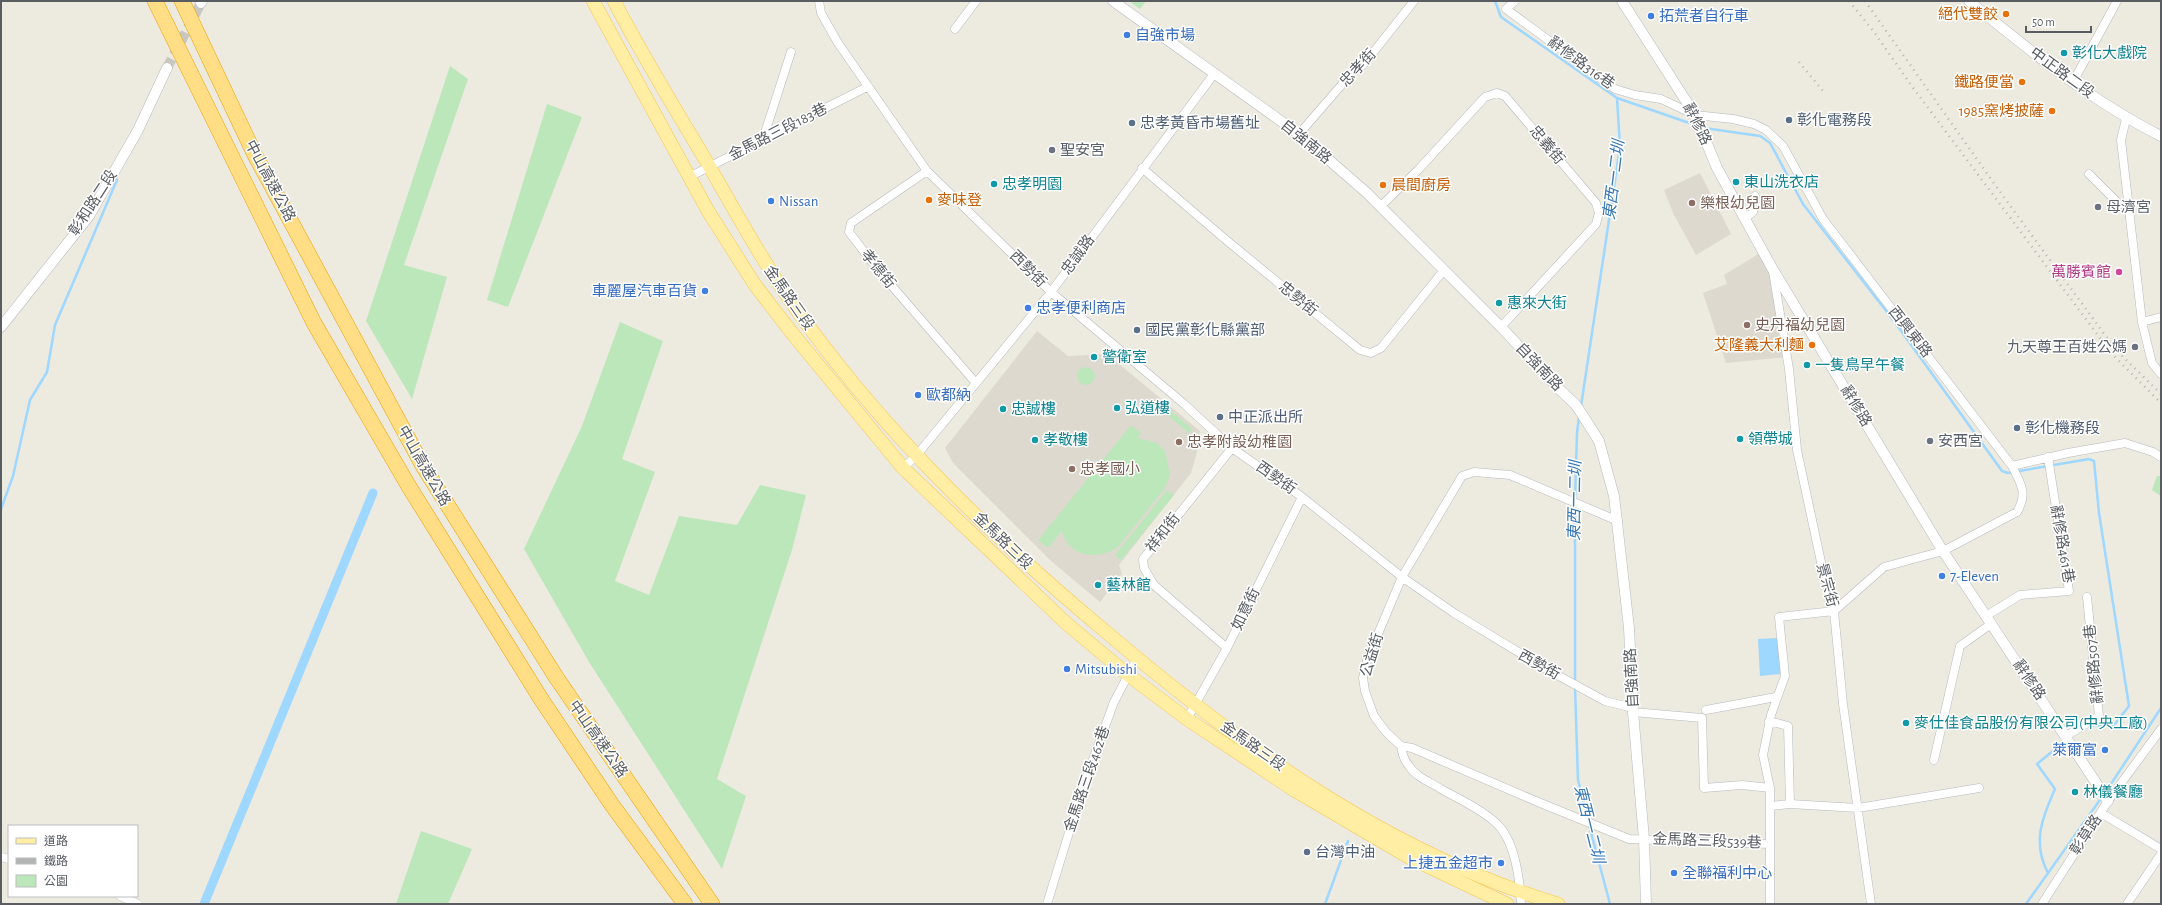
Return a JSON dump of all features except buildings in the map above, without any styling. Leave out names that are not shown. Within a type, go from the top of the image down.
[{"type":"highway","name":"中山高速公路","points":[[155,1],[314,323],[408,485],[541,699],[612,805],[685,904]]},
{"type":"highway","name":"中山高速公路","points":[[182,1],[255,156],[423,466],[556,677],[712,904]]},
{"type":"main road","name":"金馬路三段","points":[[593,1],[708,211],[756,285],[792,333],[903,468],[1031,591],[1127,674],[1187,719],[1324,801],[1410,858],[1507,904]]},
{"type":"main road","name":"金馬路三段","points":[[614,1],[636,43],[709,167],[752,244],[805,322],[845,374],[916,456],[1032,569],[1196,706],[1306,783],[1324,801],[1480,876],[1521,898],[1558,904]]},
{"type":"street","name":"西勢街","points":[[819,1],[821,13],[838,43],[867,87],[928,171],[1051,292],[1183,403],[1232,448],[1302,497],[1402,577],[1454,613],[1548,670],[1605,701],[1633,710],[1702,718],[1704,788],[1742,785],[1770,788]]},
{"type":"street","points":[[955,29],[976,1]]},
{"type":"street","name":"自強南路","points":[[1113,1],[1299,134],[1381,206],[1576,405],[1599,441],[1614,496],[1629,628],[1633,710],[1644,839],[1646,904]]},
{"type":"street","name":"忠孝街","points":[[1299,134],[1351,74],[1364,64],[1414,1]]},
{"type":"street","name":"辭修路316巷","points":[[1515,1],[1506,9],[1616,89],[1635,95],[1661,99],[1698,123]]},
{"type":"street","name":"辭修路","points":[[1622,1],[1698,123],[1717,168],[1772,268],[1943,551],[2105,796]]},
{"type":"street","name":"中正路二段","points":[[1969,1],[2073,82],[2126,119],[2161,136]]},
{"type":"street","points":[[2073,82],[2117,1]]},
{"type":"street","points":[[763,140],[791,52]]},
{"type":"street","name":"彰和路二段","points":[[1,327],[89,216],[138,130],[166,68]]},
{"type":"street","name":"忠誠路","points":[[903,468],[916,456],[975,382],[1051,292],[1142,168],[1214,74]]},
{"type":"street","name":"金馬路三段183巷","points":[[689,177],[867,87]]},
{"type":"street","name":"忠義街","points":[[1381,206],[1418,170],[1485,97],[1497,93],[1505,96],[1596,203],[1598,213],[1596,224],[1501,327]]},
{"type":"street","name":"西興東路","points":[[1698,123],[1733,119],[1754,124],[1766,130],[1783,146],[1823,219],[2012,466],[2023,486],[2023,502],[2017,512],[1943,551],[1884,567],[1834,611]]},
{"type":"street","points":[[2126,119],[2121,140],[2142,322],[2152,363],[2161,374]]},
{"type":"street","name":"忠勢街","points":[[1142,168],[1224,239],[1360,350],[1371,354],[1381,348],[1444,270]]},
{"type":"street","name":"孝德街","points":[[928,171],[851,222],[850,232],[879,271],[975,382]]},
{"type":"street","points":[[2089,174],[2117,202],[2120,204],[2129,203]]},
{"type":"street","points":[[1745,218],[1753,212],[1752,198],[1755,196]]},
{"type":"street","name":"景宗街","points":[[1772,268],[1789,369],[1798,450],[1824,576],[1834,611],[1843,704],[1871,904]]},
{"type":"street","points":[[2142,322],[2161,317]]},
{"type":"street","points":[[2012,466],[2048,457],[2125,443],[2153,452],[2161,457]]},
{"type":"street","name":"祥和街","points":[[1227,648],[1154,586],[1144,568],[1143,559],[1232,448]]},
{"type":"street","name":"辭修路461巷","points":[[1989,620],[2020,596],[2069,591],[2048,457]]},
{"type":"street","name":"公益街","points":[[1618,521],[1510,475],[1474,472],[1462,476],[1402,577],[1368,660],[1363,678],[1365,691],[1374,716],[1386,732],[1401,746],[1412,748],[1531,799],[1630,839],[1644,839]]},
{"type":"street","name":"如意街","points":[[1187,719],[1196,706],[1227,648],[1302,497]]},
{"type":"street","name":"辭修路507巷","points":[[2067,738],[2099,716],[2087,597]]},
{"type":"street","name":"金馬路三段539巷","points":[[1770,904],[1771,806],[1770,788],[1763,756],[1769,721],[1776,697],[1785,676],[1779,616],[1834,611]]},
{"type":"street","points":[[1934,760],[1960,646],[1989,620]]},
{"type":"street","name":"金馬路三段462巷","points":[[1047,904],[1083,787],[1114,702],[1127,674],[1137,658]]},
{"type":"street","points":[[1706,710],[1776,697]]},
{"type":"street","points":[[1769,721],[1788,726],[1790,804]]},
{"type":"street","name":"彰草路","points":[[2042,904],[2101,813],[2105,796],[2161,729]]},
{"type":"street","points":[[1401,746],[1403,757],[1409,767],[1421,777],[1497,824],[1506,838],[1515,860],[1521,898]]},
{"type":"street","points":[[1771,806],[1790,804],[1858,808],[1979,788]]},
{"type":"street","points":[[2101,813],[2161,849]]},
{"type":"street","name":"金馬路三段539巷","points":[[1644,839],[1770,844]]},
{"type":"street","points":[[2127,904],[2161,854]]},
{"type":"street","points":[[122,897],[138,904]]},
{"type":"shaded area","name":"樂根幼兒園","points":[[1700,173],[1731,234],[1696,255],[1674,215],[1664,190]]},
{"type":"shaded area","name":"史丹福幼兒園","points":[[1762,252],[1771,273],[1787,357],[1726,363],[1703,293],[1727,284],[1724,275]]},
{"type":"shaded area","name":"忠孝國小","points":[[1037,331],[1068,356],[1107,354],[1200,431],[1197,452],[1191,473],[1119,565],[1122,574],[1100,602],[1050,560],[953,463],[945,448]]},
{"type":"green space","points":[[1129,1],[1146,1],[1140,9]]},
{"type":"green space","points":[[450,66],[468,79],[404,265],[447,277],[412,399],[366,321]]},
{"type":"green space","points":[[547,104],[582,117],[508,307],[487,300]]},
{"type":"green space","points":[[620,322],[663,341],[622,459],[655,472],[615,581],[649,595],[679,516],[737,525],[760,485],[806,495],[792,550],[717,779],[746,796],[722,869],[589,662],[524,549],[582,426]]},
{"type":"green space","points":[[1086,367],[1092,370],[1095,376],[1092,382],[1086,385],[1080,382],[1077,376],[1080,370]]},
{"type":"green space","points":[[1164,405],[1192,429],[1189,433],[1160,409]]},
{"type":"green space","points":[[1131,425],[1141,433],[1138,438],[1157,443],[1165,451],[1170,475],[1165,488],[1117,548],[1101,554],[1084,554],[1071,547],[1062,531],[1048,548],[1038,540]]},
{"type":"green space","points":[[2157,476],[2161,476],[2161,496],[2152,490]]},
{"type":"green space","points":[[1167,490],[1174,495],[1121,560],[1115,555]]},
{"type":"green space","points":[[421,831],[472,849],[448,904],[396,904]]},
{"type":"water","points":[[1778,638],[1781,674],[1760,676],[1758,639]]},
{"type":"waterway","points":[[1495,1],[1501,17],[1617,98],[1695,125]]},
{"type":"waterway","name":"東西一二圳","points":[[1581,406],[1620,147],[1617,98]]},
{"type":"waterway","points":[[1704,128],[1760,136],[1770,143],[1803,204],[1894,321],[2002,471],[2008,473],[2089,459],[2094,461],[2099,513],[2129,706],[2114,725],[2087,726]]},
{"type":"waterway","points":[[1,509],[13,476],[30,400],[47,372],[55,325],[117,180]]},
{"type":"waterway","name":"東西一二圳","points":[[1575,500],[1577,433],[1579,417]]},
{"type":"waterway","points":[[204,904],[373,493]]},
{"type":"waterway","name":"東西一二圳","points":[[1575,505],[1575,682]]},
{"type":"waterway","name":"東西一二圳","points":[[1575,687],[1578,780],[1588,820]]},
{"type":"waterway","points":[[2105,793],[2161,708]]},
{"type":"waterway","points":[[2048,873],[2043,862],[2040,841],[2043,820],[2055,789],[2037,764],[2065,741]]},
{"type":"waterway","points":[[2026,904],[2102,797]]},
{"type":"waterway","name":"東西一二圳","points":[[1589,825],[1610,904]]},
{"type":"waterway","points":[[1325,904],[1348,841]]},
{"type":"tunnel","points":[[167,68],[201,3]]},
{"type":"railway","points":[[1849,1],[1874,32],[1911,85],[2112,354],[2161,403]]},
{"type":"railway","points":[[1865,1],[2003,196],[2116,350],[2161,394]]},
{"type":"railway","points":[[1799,62],[1823,91]]},
{"type":"place","name":"絕代雙餃","points":[[2006,14]]},
{"type":"place","name":"拓荒者自行車","points":[[1651,16]]},
{"type":"place","name":"自強市場","points":[[1127,35]]},
{"type":"place","name":"彰化大戲院","points":[[2064,53]]},
{"type":"place","name":"鐵路便當","points":[[2022,82]]},
{"type":"place","name":"1985窯烤披薩","points":[[2052,111]]},
{"type":"place","name":"彰化電務段","points":[[1789,120]]},
{"type":"place","name":"忠孝黃昏市場舊址","points":[[1132,123]]},
{"type":"place","name":"聖安宮","points":[[1052,150]]},
{"type":"place","name":"東山洗衣店","points":[[1736,182]]},
{"type":"place","name":"忠孝明園","points":[[994,184]]},
{"type":"place","name":"晨間廚房","points":[[1383,185]]},
{"type":"place","name":"麥味登","points":[[929,200]]},
{"type":"place","name":"Nissan","points":[[771,201]]},
{"type":"place","name":"樂根幼兒園","points":[[1692,203]]},
{"type":"place","name":"母濟宮","points":[[2098,207]]},
{"type":"place","name":"萬勝賓館","points":[[2119,272]]},
{"type":"place","name":"車麗屋汽車百貨","points":[[705,291]]},
{"type":"place","name":"惠來大街","points":[[1499,303]]},
{"type":"place","name":"忠孝便利商店","points":[[1028,308]]},
{"type":"place","name":"史丹福幼兒園","points":[[1747,325]]},
{"type":"place","name":"國民黨彰化縣黨部","points":[[1137,330]]},
{"type":"place","name":"艾隆義大利麵","points":[[1812,345]]},
{"type":"place","name":"九天尊王百姓公媽","points":[[2135,347]]},
{"type":"place","name":"警衛室","points":[[1094,357]]},
{"type":"place","name":"一隻鳥早午餐","points":[[1807,365]]},
{"type":"place","name":"歐都納","points":[[918,395]]},
{"type":"place","name":"弘道樓","points":[[1117,408]]},
{"type":"place","name":"忠誠樓","points":[[1003,409]]},
{"type":"place","name":"中正派出所","points":[[1220,417]]},
{"type":"place","name":"彰化機務段","points":[[2017,428]]},
{"type":"place","name":"領帶城","points":[[1740,439]]},
{"type":"place","name":"孝敬樓","points":[[1035,440]]},
{"type":"place","name":"安西宮","points":[[1930,441]]},
{"type":"place","name":"忠孝附設幼稚園","points":[[1179,442]]},
{"type":"place","name":"忠孝國小","points":[[1072,469]]},
{"type":"place","name":"7-Eleven","points":[[1942,576]]},
{"type":"place","name":"藝林館","points":[[1098,585]]},
{"type":"place","name":"Mitsubishi","points":[[1067,669]]},
{"type":"place","name":"麥仕佳食品股份有限公司(中央工廠)","points":[[1906,723]]},
{"type":"place","name":"萊爾富","points":[[2105,750]]},
{"type":"place","name":"林儀餐廳","points":[[2075,792]]},
{"type":"place","name":"台灣中油","points":[[1307,852]]},
{"type":"place","name":"上捷五金超市","points":[[1501,863]]},
{"type":"place","name":"全聯福利中心","points":[[1674,873]]}]
